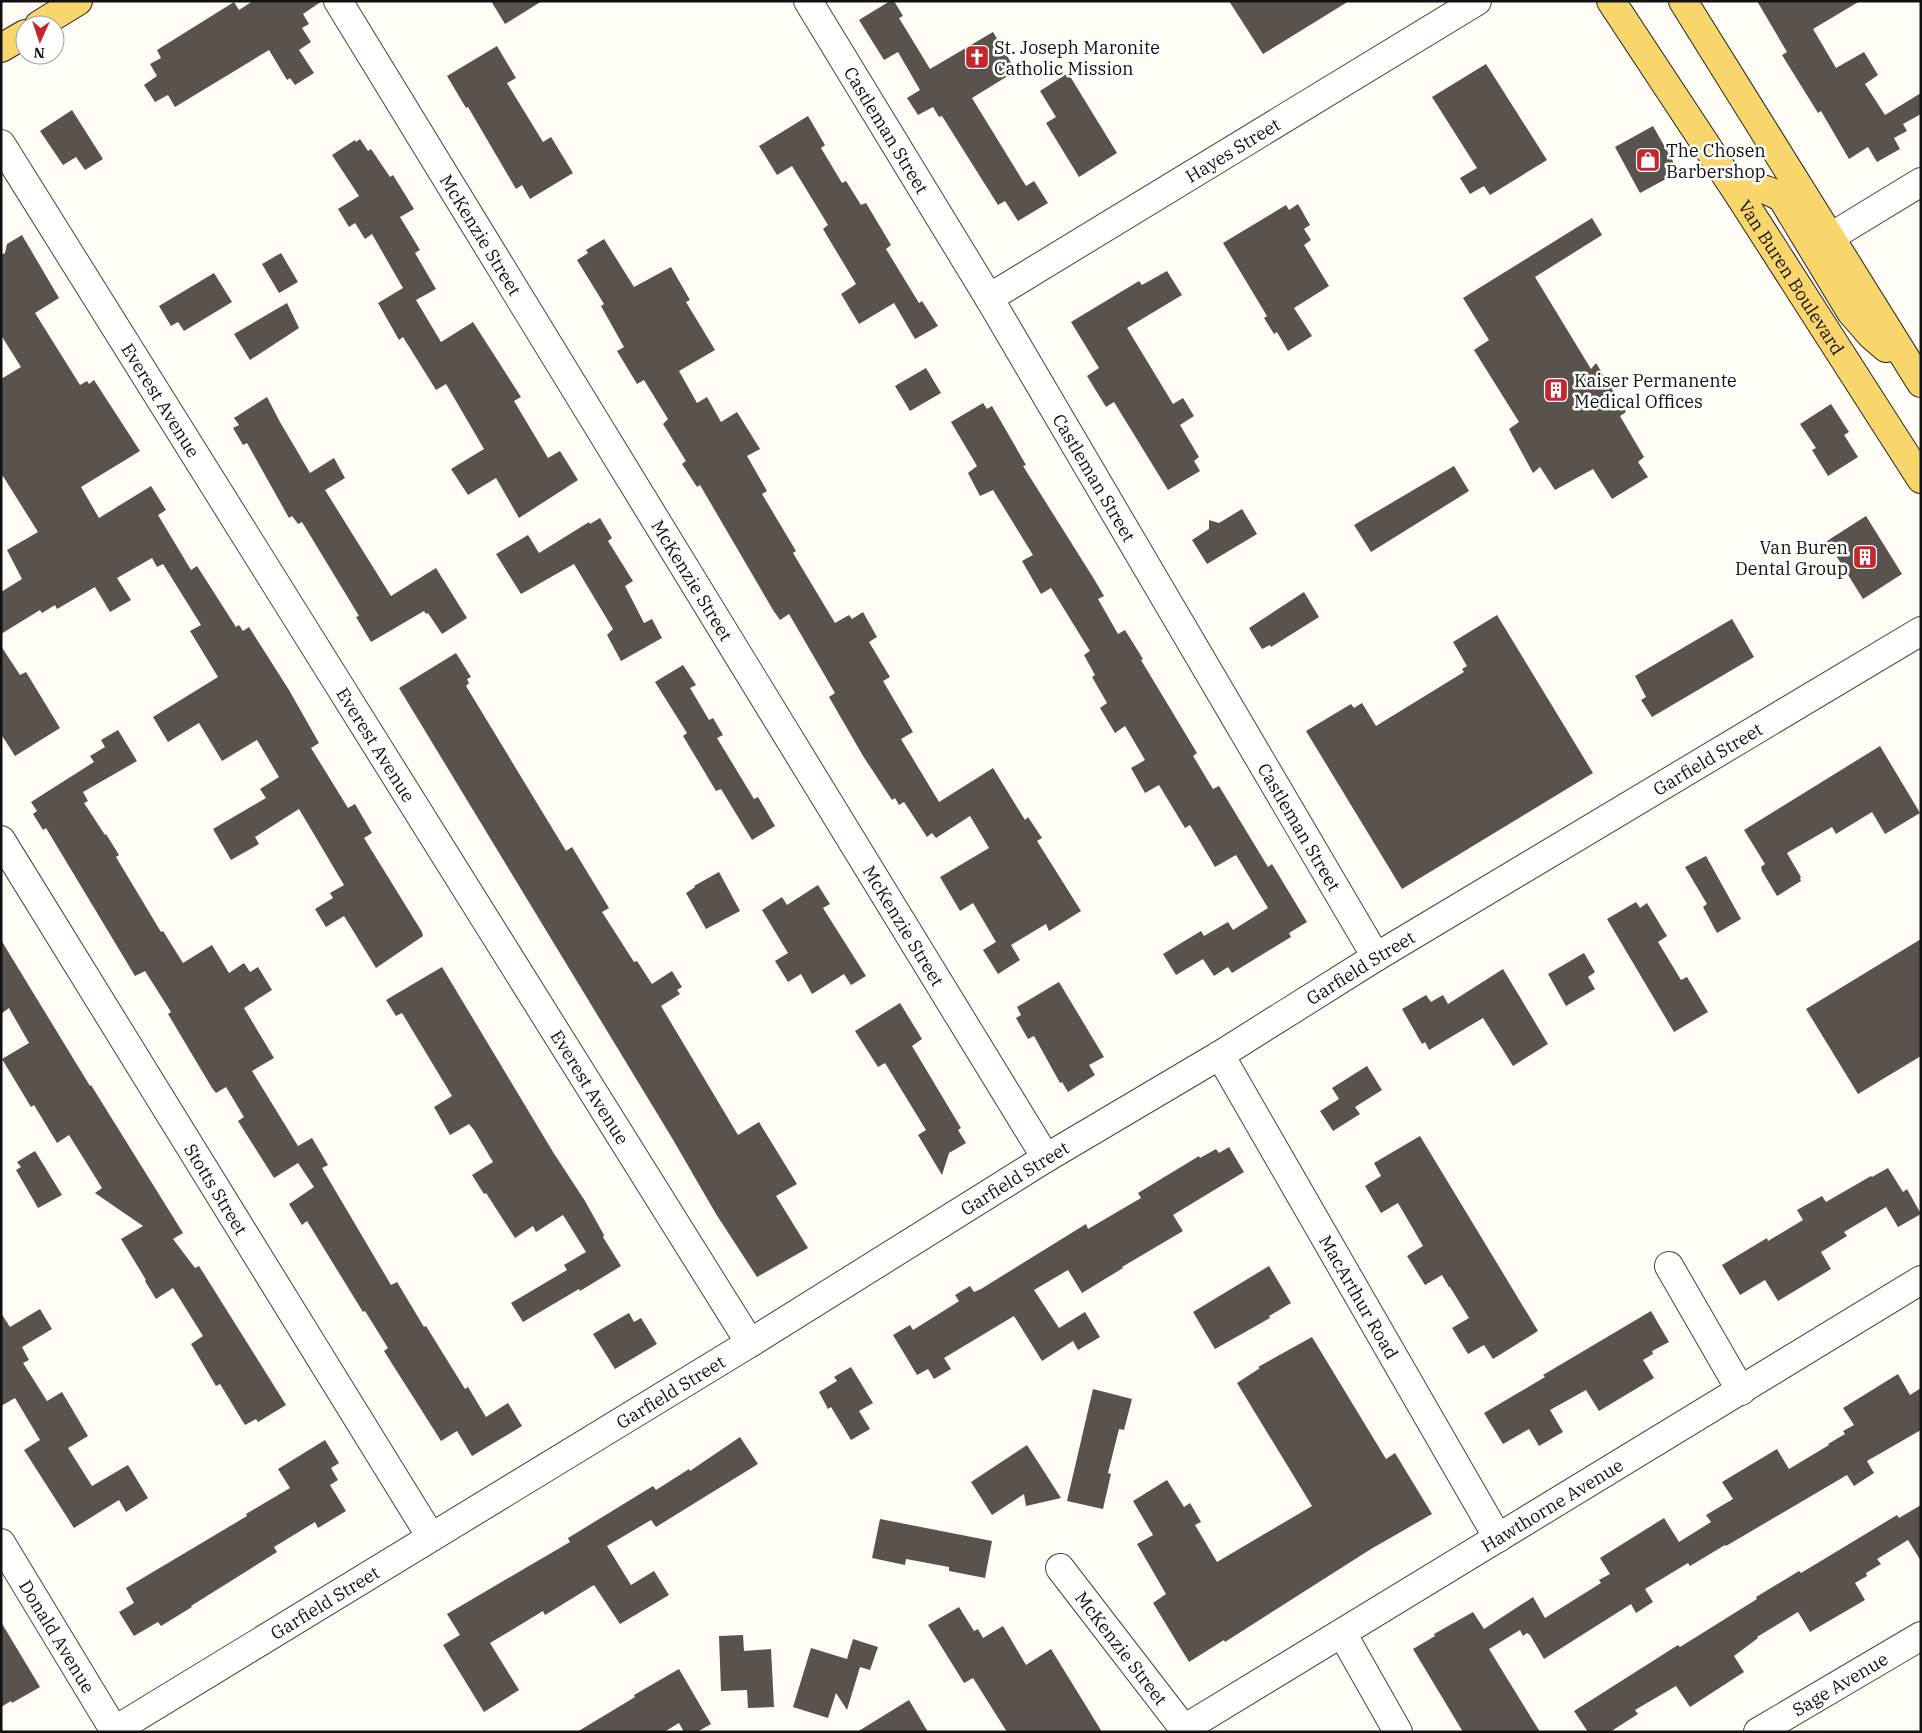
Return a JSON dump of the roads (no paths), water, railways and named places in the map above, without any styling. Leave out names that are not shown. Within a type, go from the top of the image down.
[{"type":"main road","points":[[55,15],[78,1]]},
{"type":"main road","name":"Van Buren Boulevard","points":[[1611,1],[1741,198],[1921,479]]},
{"type":"main road","points":[[1683,1],[1828,238],[1916,375]]},
{"type":"main road","points":[[1,48],[15,40]]},
{"type":"main road","points":[[1741,198],[1750,191],[1763,188],[1782,198],[1851,312],[1871,335],[1916,375]]},
{"type":"street","name":"McKenzie Street","points":[[338,1],[1046,1158]]},
{"type":"street","name":"Castleman Street","points":[[808,1],[989,298],[1376,957]]},
{"type":"street","name":"Hayes Street","points":[[989,298],[1477,1]]},
{"type":"street","name":"Everest Avenue","points":[[1,144],[750,1343]]},
{"type":"street","points":[[1828,238],[1921,182]]},
{"type":"street","name":"Garfield Street","points":[[113,1731],[750,1343],[1046,1158],[1220,1055],[1376,957],[1921,631]]},
{"type":"street","name":"Stotts Street","points":[[1,840],[431,1537]]},
{"type":"street","name":"MacArthur Road","points":[[1220,1055],[1498,1538]]},
{"type":"street","points":[[1669,1266],[1741,1390]]},
{"type":"street","name":"Hawthorne Avenue","points":[[1184,1729],[1921,1280]]},
{"type":"street","name":"Donald Avenue","points":[[1,1543],[113,1731]]},
{"type":"street","name":"McKenzie Street","points":[[1060,1568],[1184,1729]]},
{"type":"street","points":[[1342,1632],[1398,1732]]},
{"type":"street","name":"Sage Avenue","points":[[1758,1732],[1921,1636]]},
{"type":"place","name":"St. Joseph Maronite Catholic Mission","points":[[977,57]]},
{"type":"place","name":"The Chosen Barbershop","points":[[1648,160]]},
{"type":"place","name":"Kaiser Permanente Medical Offices","points":[[1556,390]]},
{"type":"place","name":"Van Buren Dental Group","points":[[1865,557]]}]
